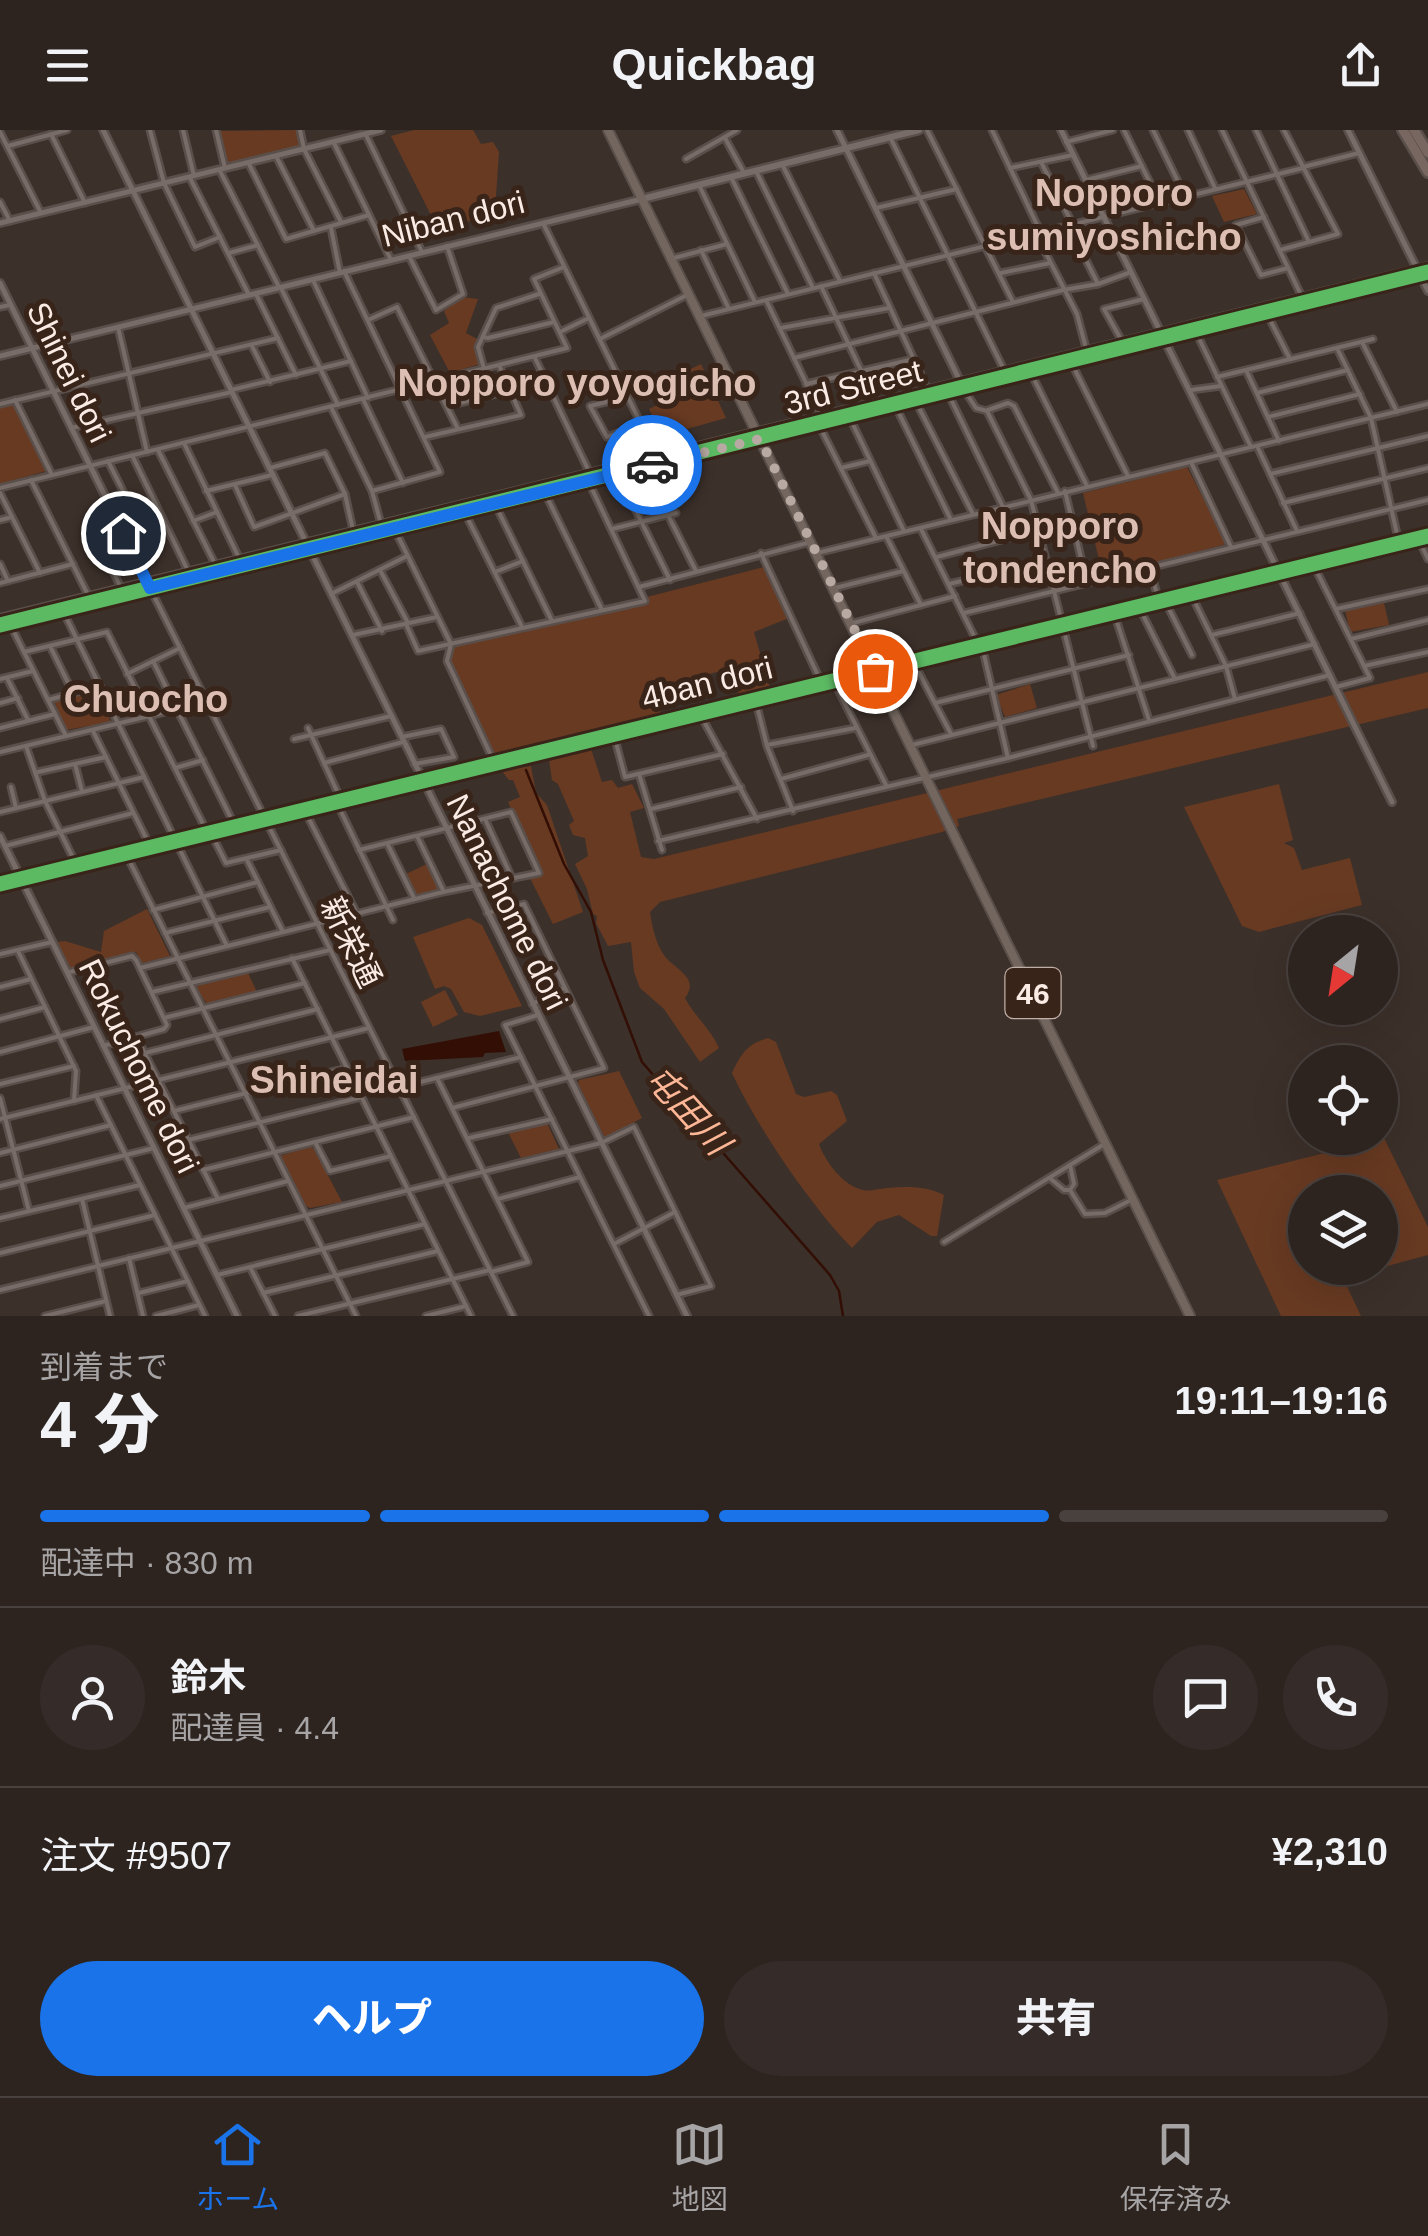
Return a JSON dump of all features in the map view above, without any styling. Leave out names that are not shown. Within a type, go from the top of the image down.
[{"type":"highway","points":[[1403,130],[1428,172]]},
{"type":"highway","points":[[1414,130],[1428,153]]},
{"type":"main road","name":"46","points":[[608,130],[1190,1316]]},
{"type":"main road","name":"Niban dori","points":[[642,198],[919,130]]},
{"type":"street","points":[[4,143],[66,130]]},
{"type":"street","name":"Nanachome dori","points":[[103,130],[686,1314]]},
{"type":"street","points":[[150,130],[164,184],[195,246],[220,237]]},
{"type":"street","points":[[184,130],[192,176],[228,253],[296,375]]},
{"type":"street","points":[[216,130],[222,169],[338,405]]},
{"type":"street","points":[[300,130],[304,149],[341,222]]},
{"type":"street","points":[[0,223],[381,130]]},
{"type":"street","points":[[686,159],[737,130]]},
{"type":"street","points":[[837,130],[976,408],[986,411],[1008,403],[1014,406],[1058,493]]},
{"type":"street","points":[[927,130],[1014,302]]},
{"type":"street","points":[[992,130],[1050,263],[1078,314],[1087,353]]},
{"type":"street","points":[[1061,130],[1392,802]]},
{"type":"street","points":[[1066,142],[1113,130]]},
{"type":"street","points":[[1124,130],[1160,203]]},
{"type":"street","points":[[1154,130],[1186,196]]},
{"type":"street","points":[[1188,130],[1216,188]]},
{"type":"street","points":[[1222,130],[1302,297]]},
{"type":"street","points":[[1256,130],[1309,242]]},
{"type":"street","points":[[1280,250],[1338,234],[1284,130]]},
{"type":"street","points":[[1348,130],[1428,291]]},
{"type":"street","points":[[0,132],[40,213]]},
{"type":"street","points":[[51,134],[85,202]]},
{"type":"street","points":[[365,134],[422,252]]},
{"type":"street","points":[[724,137],[744,174]]},
{"type":"street","points":[[890,137],[1004,370]]},
{"type":"street","points":[[334,142],[391,260]]},
{"type":"street","points":[[701,316],[1359,153]]},
{"type":"street","points":[[1010,168],[1073,155]]},
{"type":"street","points":[[276,156],[314,231]]},
{"type":"street","points":[[249,162],[286,239],[369,216]]},
{"type":"street","points":[[1041,162],[1098,284]]},
{"type":"street","points":[[782,164],[840,282]]},
{"type":"street","points":[[1086,180],[1142,166]]},
{"type":"street","points":[[756,170],[813,288]]},
{"type":"street","points":[[730,177],[788,294]]},
{"type":"street","points":[[698,185],[755,302]]},
{"type":"street","points":[[876,208],[957,189]]},
{"type":"street","name":"Niban dori","points":[[0,356],[642,198]]},
{"type":"street","points":[[0,202],[10,221]]},
{"type":"street","points":[[1264,218],[1236,225],[1260,275],[1288,268]]},
{"type":"street","points":[[543,223],[659,460]]},
{"type":"street","points":[[330,227],[342,272],[440,472],[372,492]]},
{"type":"street","points":[[672,258],[727,244]]},
{"type":"street","points":[[228,253],[258,245]]},
{"type":"street","points":[[409,256],[436,310],[464,294],[446,246]]},
{"type":"street","points":[[702,250],[729,309]]},
{"type":"street","points":[[999,273],[1050,263]]},
{"type":"street","points":[[40,572],[0,490],[567,348],[534,279],[564,267]]},
{"type":"street","name":"3rd Street","points":[[1265,309],[1428,269]]},
{"type":"street","name":"3rd Street","points":[[962,384],[1418,271]]},
{"type":"street","points":[[794,358],[1098,284],[1131,272]]},
{"type":"street","points":[[874,273],[928,390]]},
{"type":"street","points":[[312,279],[403,483]]},
{"type":"street","name":"Shinei dori","points":[[0,284],[149,585]]},
{"type":"street","points":[[821,286],[878,405]]},
{"type":"street","points":[[484,368],[478,347],[496,308],[540,294]]},
{"type":"street","points":[[600,339],[689,294]]},
{"type":"street","points":[[1124,344],[1104,310],[1144,299]]},
{"type":"street","points":[[766,300],[822,416]]},
{"type":"street","points":[[0,308],[10,305]]},
{"type":"street","points":[[368,320],[398,307],[458,430]]},
{"type":"street","points":[[779,328],[889,308]]},
{"type":"street","points":[[1265,309],[1290,359]]},
{"type":"street","points":[[560,332],[589,318]]},
{"type":"street","points":[[483,336],[554,322]]},
{"type":"street","points":[[118,327],[147,452]]},
{"type":"street","points":[[1194,327],[1296,531]]},
{"type":"street","points":[[0,404],[278,338]]},
{"type":"street","points":[[1217,376],[1374,340]]},
{"type":"street","points":[[1362,342],[1397,412]]},
{"type":"street","points":[[252,345],[270,382]]},
{"type":"street","points":[[1337,348],[1372,418],[1399,543]]},
{"type":"street","points":[[380,570],[418,651],[645,600],[534,356]]},
{"type":"street","points":[[1069,358],[1128,476]]},
{"type":"street","points":[[806,384],[914,359]]},
{"type":"street","points":[[71,428],[351,361]]},
{"type":"street","points":[[425,437],[518,417],[521,412],[500,365]]},
{"type":"street","points":[[1028,368],[1087,486]]},
{"type":"street","name":"3rd Street","points":[[759,436],[822,416],[946,389],[1004,370],[1028,368]]},
{"type":"street","points":[[1246,370],[1279,440]]},
{"type":"street","points":[[1257,393],[1348,370]]},
{"type":"street","points":[[1190,390],[1221,386]]},
{"type":"street","points":[[946,389],[1003,506]]},
{"type":"street","name":"3rd Street","points":[[878,405],[895,405],[928,390],[946,389]]},
{"type":"street","points":[[447,406],[512,390]]},
{"type":"street","points":[[1268,417],[1360,394]]},
{"type":"street","points":[[628,396],[590,406],[607,438],[642,424]]},
{"type":"street","points":[[914,397],[972,514]]},
{"type":"street","points":[[15,400],[52,475]]},
{"type":"street","points":[[817,553],[1428,404]]},
{"type":"street","points":[[895,405],[950,520]]},
{"type":"street","points":[[332,407],[372,492],[381,524]]},
{"type":"street","points":[[986,411],[1031,500],[1093,746]]},
{"type":"street","points":[[847,412],[904,531]]},
{"type":"street","name":"3rd Street","points":[[0,621],[818,423],[847,412]]},
{"type":"street","points":[[818,423],[876,538]]},
{"type":"street","points":[[1270,474],[1428,436]]},
{"type":"street","points":[[184,443],[241,562]]},
{"type":"street","points":[[158,449],[216,566]]},
{"type":"street","points":[[206,491],[235,485],[324,453],[345,494],[353,530]]},
{"type":"street","points":[[132,455],[189,573]]},
{"type":"street","points":[[840,468],[870,460]]},
{"type":"street","points":[[108,461],[142,529],[98,540],[121,588]]},
{"type":"street","points":[[1190,462],[1231,547]]},
{"type":"street","points":[[1284,503],[1428,468]]},
{"type":"street","points":[[617,470],[670,580]]},
{"type":"street","name":"3rd Street","points":[[462,508],[544,492],[589,477]]},
{"type":"street","points":[[31,480],[89,596]]},
{"type":"street","points":[[235,485],[254,527],[345,494]]},
{"type":"street","points":[[1065,491],[1087,583]]},
{"type":"street","points":[[544,492],[602,610]]},
{"type":"street","points":[[964,614],[1428,500]]},
{"type":"street","points":[[494,504],[552,621]]},
{"type":"street","points":[[462,508],[522,628]]},
{"type":"street","points":[[193,520],[217,512]]},
{"type":"street","points":[[612,529],[676,513]]},
{"type":"street","points":[[668,515],[696,572]]},
{"type":"street","points":[[0,520],[12,517]]},
{"type":"street","points":[[392,524],[451,644],[447,662],[495,764]]},
{"type":"street","name":"3rd Street","points":[[308,545],[353,530],[392,524]]},
{"type":"street","points":[[920,527],[980,645],[1008,758]]},
{"type":"street","points":[[935,557],[1039,530]]},
{"type":"street","points":[[886,536],[921,605]]},
{"type":"street","name":"4ban dori","points":[[0,884],[1428,536]]},
{"type":"street","points":[[1418,538],[1428,559]]},
{"type":"street","points":[[640,587],[812,542]]},
{"type":"street","points":[[761,553],[822,684]]},
{"type":"street","points":[[331,594],[408,556]]},
{"type":"street","points":[[494,572],[523,561]]},
{"type":"street","points":[[949,584],[1047,561]]},
{"type":"street","name":"3rd Street","points":[[0,621],[10,623],[89,596],[241,562]]},
{"type":"street","points":[[0,564],[8,580]]},
{"type":"street","points":[[0,583],[73,564]]},
{"type":"street","points":[[1314,564],[1370,678],[1336,688]]},
{"type":"street","points":[[1150,567],[1162,602],[1192,655]]},
{"type":"street","points":[[834,588],[904,572]]},
{"type":"street","points":[[357,582],[382,631]]},
{"type":"street","name":"新栄通","points":[[149,585],[513,1316]]},
{"type":"street","points":[[1336,609],[1428,589]]},
{"type":"street","points":[[1191,594],[1226,666],[1235,699]]},
{"type":"street","points":[[852,624],[955,596]]},
{"type":"street","points":[[61,607],[227,946]]},
{"type":"street","points":[[1140,607],[1175,678]]},
{"type":"street","points":[[1114,613],[1148,720]]},
{"type":"street","points":[[1211,636],[1300,614]]},
{"type":"street","points":[[351,635],[436,617]]},
{"type":"street","points":[[1350,639],[1428,620]]},
{"type":"street","points":[[10,623],[66,736]]},
{"type":"street","points":[[24,652],[107,632],[226,863],[281,850]]},
{"type":"street","points":[[912,745],[1315,644]]},
{"type":"street","points":[[50,646],[74,693]]},
{"type":"street","points":[[127,674],[180,648]]},
{"type":"street","points":[[1364,666],[1428,652]]},
{"type":"street","points":[[935,704],[1129,655]]},
{"type":"street","points":[[153,661],[236,828]]},
{"type":"street","points":[[913,662],[951,734]]},
{"type":"street","points":[[0,679],[34,671]]},
{"type":"street","points":[[658,840],[1008,758],[1330,675]]},
{"type":"street","points":[[7,678],[28,720]]},
{"type":"street","points":[[834,681],[886,785]]},
{"type":"street","points":[[48,700],[100,686]]},
{"type":"street","points":[[0,703],[18,698]]},
{"type":"street","points":[[755,700],[792,811]]},
{"type":"street","points":[[0,752],[207,702]]},
{"type":"street","points":[[0,728],[54,714]]},
{"type":"street","points":[[700,714],[757,819]]},
{"type":"street","points":[[294,739],[390,716]]},
{"type":"street","points":[[308,728],[393,920]]},
{"type":"street","points":[[767,745],[856,728]]},
{"type":"street","points":[[324,763],[441,729],[454,757],[414,764]]},
{"type":"street","points":[[92,730],[151,848]]},
{"type":"street","points":[[614,735],[625,777],[723,754]]},
{"type":"street","points":[[26,746],[45,800],[76,866]]},
{"type":"street","points":[[781,779],[870,754]]},
{"type":"street","points":[[38,772],[106,757]]},
{"type":"street","points":[[175,768],[202,760]]},
{"type":"street","points":[[74,764],[82,792]]},
{"type":"street","points":[[639,774],[662,850]]},
{"type":"street","points":[[0,812],[144,776]]},
{"type":"street","points":[[11,787],[16,808]]},
{"type":"street","points":[[651,809],[742,788]]},
{"type":"street","points":[[305,811],[357,914]]},
{"type":"street","points":[[140,968],[444,892],[539,873],[511,812],[359,850]]},
{"type":"street","points":[[5,846],[134,813]]},
{"type":"street","points":[[484,818],[512,878]]},
{"type":"street","name":"Rokuchome dori","points":[[0,836],[237,1316]]},
{"type":"street","points":[[417,836],[444,892]]},
{"type":"street","points":[[388,843],[415,900]]},
{"type":"street","points":[[126,854],[356,1316]]},
{"type":"street","points":[[246,858],[283,932]]},
{"type":"street","points":[[154,910],[258,882]]},
{"type":"street","points":[[452,1108],[604,1068],[524,904],[488,913]]},
{"type":"street","points":[[165,934],[270,907]]},
{"type":"street","points":[[0,954],[52,942]]},
{"type":"street","points":[[18,950],[74,1066],[74,1101]]},
{"type":"street","points":[[152,992],[330,950]]},
{"type":"street","points":[[68,973],[132,956],[168,1025],[104,1046]]},
{"type":"street","points":[[292,958],[471,1316]]},
{"type":"street","points":[[0,987],[32,979]]},
{"type":"street","points":[[164,1018],[304,983]]},
{"type":"street","points":[[532,1004],[564,988]]},
{"type":"street","points":[[0,1019],[45,1007]]},
{"type":"street","points":[[145,1053],[318,1009]]},
{"type":"street","points":[[538,1015],[505,1025],[650,1316]]},
{"type":"street","points":[[0,1052],[94,1027]]},
{"type":"street","points":[[2,1119],[370,1028]]},
{"type":"street","points":[[137,1036],[218,1199]]},
{"type":"street","points":[[399,1088],[521,1057]]},
{"type":"street","points":[[0,1084],[74,1066]]},
{"type":"street","points":[[174,1111],[347,1068]]},
{"type":"street","points":[[298,1316],[528,1262],[437,1078]]},
{"type":"street","points":[[96,1095],[205,1316]]},
{"type":"street","points":[[188,1140],[362,1097]]},
{"type":"street","points":[[0,1098],[2,1119],[29,1211]]},
{"type":"street","points":[[203,1170],[414,1117]]},
{"type":"street","points":[[467,1138],[552,1119]]},
{"type":"street","points":[[0,1153],[111,1125]]},
{"type":"street","points":[[0,1290],[601,1144],[634,1127],[711,1286],[676,1295]]},
{"type":"street","points":[[315,1142],[330,1171],[391,1156]]},
{"type":"street","points":[[944,1242],[1106,1143]]},
{"type":"street","points":[[0,1186],[154,1148]]},
{"type":"street","points":[[1070,1165],[1074,1184],[1070,1190]]},
{"type":"street","points":[[497,1199],[580,1176]]},
{"type":"street","points":[[1050,1178],[1064,1190],[1070,1190]]},
{"type":"street","points":[[184,1208],[288,1181]]},
{"type":"street","points":[[0,1218],[140,1184]]},
{"type":"street","points":[[1070,1190],[1085,1214],[1105,1212],[1132,1198]]},
{"type":"street","points":[[82,1198],[110,1316]]},
{"type":"street","points":[[614,1244],[675,1212]]},
{"type":"street","points":[[0,1253],[154,1215]]},
{"type":"street","points":[[217,1275],[425,1224]]},
{"type":"street","points":[[264,1293],[438,1250]]},
{"type":"street","points":[[129,1258],[143,1316]]},
{"type":"street","points":[[250,1267],[275,1316]]},
{"type":"street","points":[[138,1293],[188,1281]]},
{"type":"street","points":[[45,1316],[106,1301]]},
{"type":"street","points":[[156,1316],[199,1305]]},
{"type":"street","points":[[426,1316],[466,1306]]},
{"type":"street","points":[[80,1308],[81,1316]]},
{"type":"street","points":[[677,1316],[686,1314]]},
{"type":"shaded area","points":[[297,130],[301,148],[228,165],[220,131]]},
{"type":"shaded area","points":[[414,130],[473,130],[481,144],[493,142],[499,152],[495,210],[448,230],[436,225],[391,136]]},
{"type":"shaded area","points":[[1244,189],[1257,214],[1224,222],[1212,196]]},
{"type":"shaded area","points":[[462,297],[478,299],[466,333],[477,339],[474,347],[480,364],[450,373],[430,335],[449,323],[444,311]]},
{"type":"shaded area","points":[[701,364],[726,418],[662,436],[649,409],[670,399],[662,383]]},
{"type":"shaded area","points":[[10,404],[46,471],[0,484],[0,407]]},
{"type":"shaded area","points":[[1187,467],[1227,544],[1103,576],[1083,493]]},
{"type":"shaded area","points":[[764,567],[789,618],[754,632],[772,695],[745,701],[726,677],[717,672],[664,686],[656,704],[665,719],[496,759],[451,663],[454,645],[647,603],[647,597]]},
{"type":"shaded area","points":[[1384,603],[1389,625],[1350,632],[1345,610]]},
{"type":"shaded area","points":[[1428,672],[1428,708],[957,819],[959,826],[942,832],[660,902],[650,912],[657,943],[687,978],[690,984],[685,998],[719,1048],[700,1062],[664,1009],[640,988],[631,942],[608,946],[596,923],[597,916],[575,864],[588,856],[585,838],[573,835],[569,825],[574,821],[558,784],[552,780],[549,760],[591,749],[602,782],[612,780],[618,788],[632,784],[644,808],[630,812],[641,857],[654,859]]},
{"type":"shaded area","points":[[1030,684],[1037,708],[1005,717],[996,695]]},
{"type":"shaded area","points":[[95,691],[111,722],[66,730],[54,701]]},
{"type":"shaded area","points":[[531,766],[536,793],[547,805],[583,912],[553,924],[529,876],[541,873],[508,802],[520,797],[513,780],[501,770]]},
{"type":"shaded area","points":[[1279,784],[1293,840],[1284,843],[1294,848],[1302,870],[1350,858],[1362,905],[1324,915],[1288,915],[1288,924],[1259,932],[1242,926],[1184,807]]},
{"type":"shaded area","points":[[427,864],[440,889],[417,896],[406,874]]},
{"type":"shaded area","points":[[147,909],[170,956],[142,963],[136,952],[70,968],[57,942],[101,952],[104,931]]},
{"type":"shaded area","points":[[469,918],[482,925],[522,1006],[480,1016],[464,1012],[451,989],[435,989],[413,937]]},
{"type":"shaded area","points":[[248,973],[257,992],[207,1004],[195,986]]},
{"type":"shaded area","points":[[445,990],[458,1015],[433,1027],[421,1002]]},
{"type":"shaded area","points":[[499,1031],[506,1052],[405,1061],[402,1049]]},
{"type":"shaded area","points":[[768,1038],[776,1042],[796,1094],[804,1097],[831,1091],[837,1095],[847,1121],[819,1144],[836,1172],[863,1190],[917,1187],[944,1195],[937,1236],[899,1215],[877,1222],[852,1248],[836,1231],[770,1141],[732,1073],[746,1051]]},
{"type":"shaded area","points":[[619,1071],[642,1118],[605,1138],[578,1084],[579,1080]]},
{"type":"shaded area","points":[[547,1123],[559,1149],[521,1158],[508,1132]]},
{"type":"shaded area","points":[[310,1146],[342,1202],[310,1208],[304,1205],[280,1156]]},
{"type":"shaded area","points":[[1316,1155],[1392,1155],[1428,1227],[1428,1255],[1398,1263],[1398,1175],[1288,1175],[1288,1285],[1346,1285],[1361,1316],[1281,1316],[1217,1180]]},
{"type":"waterway","name":"屯田川","points":[[526,770],[564,864],[591,912],[603,960],[642,1062],[668,1092],[690,1108],[717,1146],[830,1275],[839,1291],[843,1316]]},
{"type":"cycle path","points":[[0,625],[1428,272]]},
{"type":"cycle path","points":[[0,884],[1428,536]]},
{"type":"way so far","points":[[652,465],[760,439],[875,671]]},
{"type":"district","name":"Nopporo sumiyoshicho","points":[[1114,215]]},
{"type":"district","name":"Nopporo yoyogicho","points":[[577,383]]},
{"type":"district","name":"Nopporo tondencho","points":[[1060,548]]},
{"type":"district","name":"Chuocho","points":[[146,699]]},
{"type":"district","name":"Shineidai","points":[[334,1080]]},
{"type":"route","points":[[123,533],[150,588],[652,465]]}]
